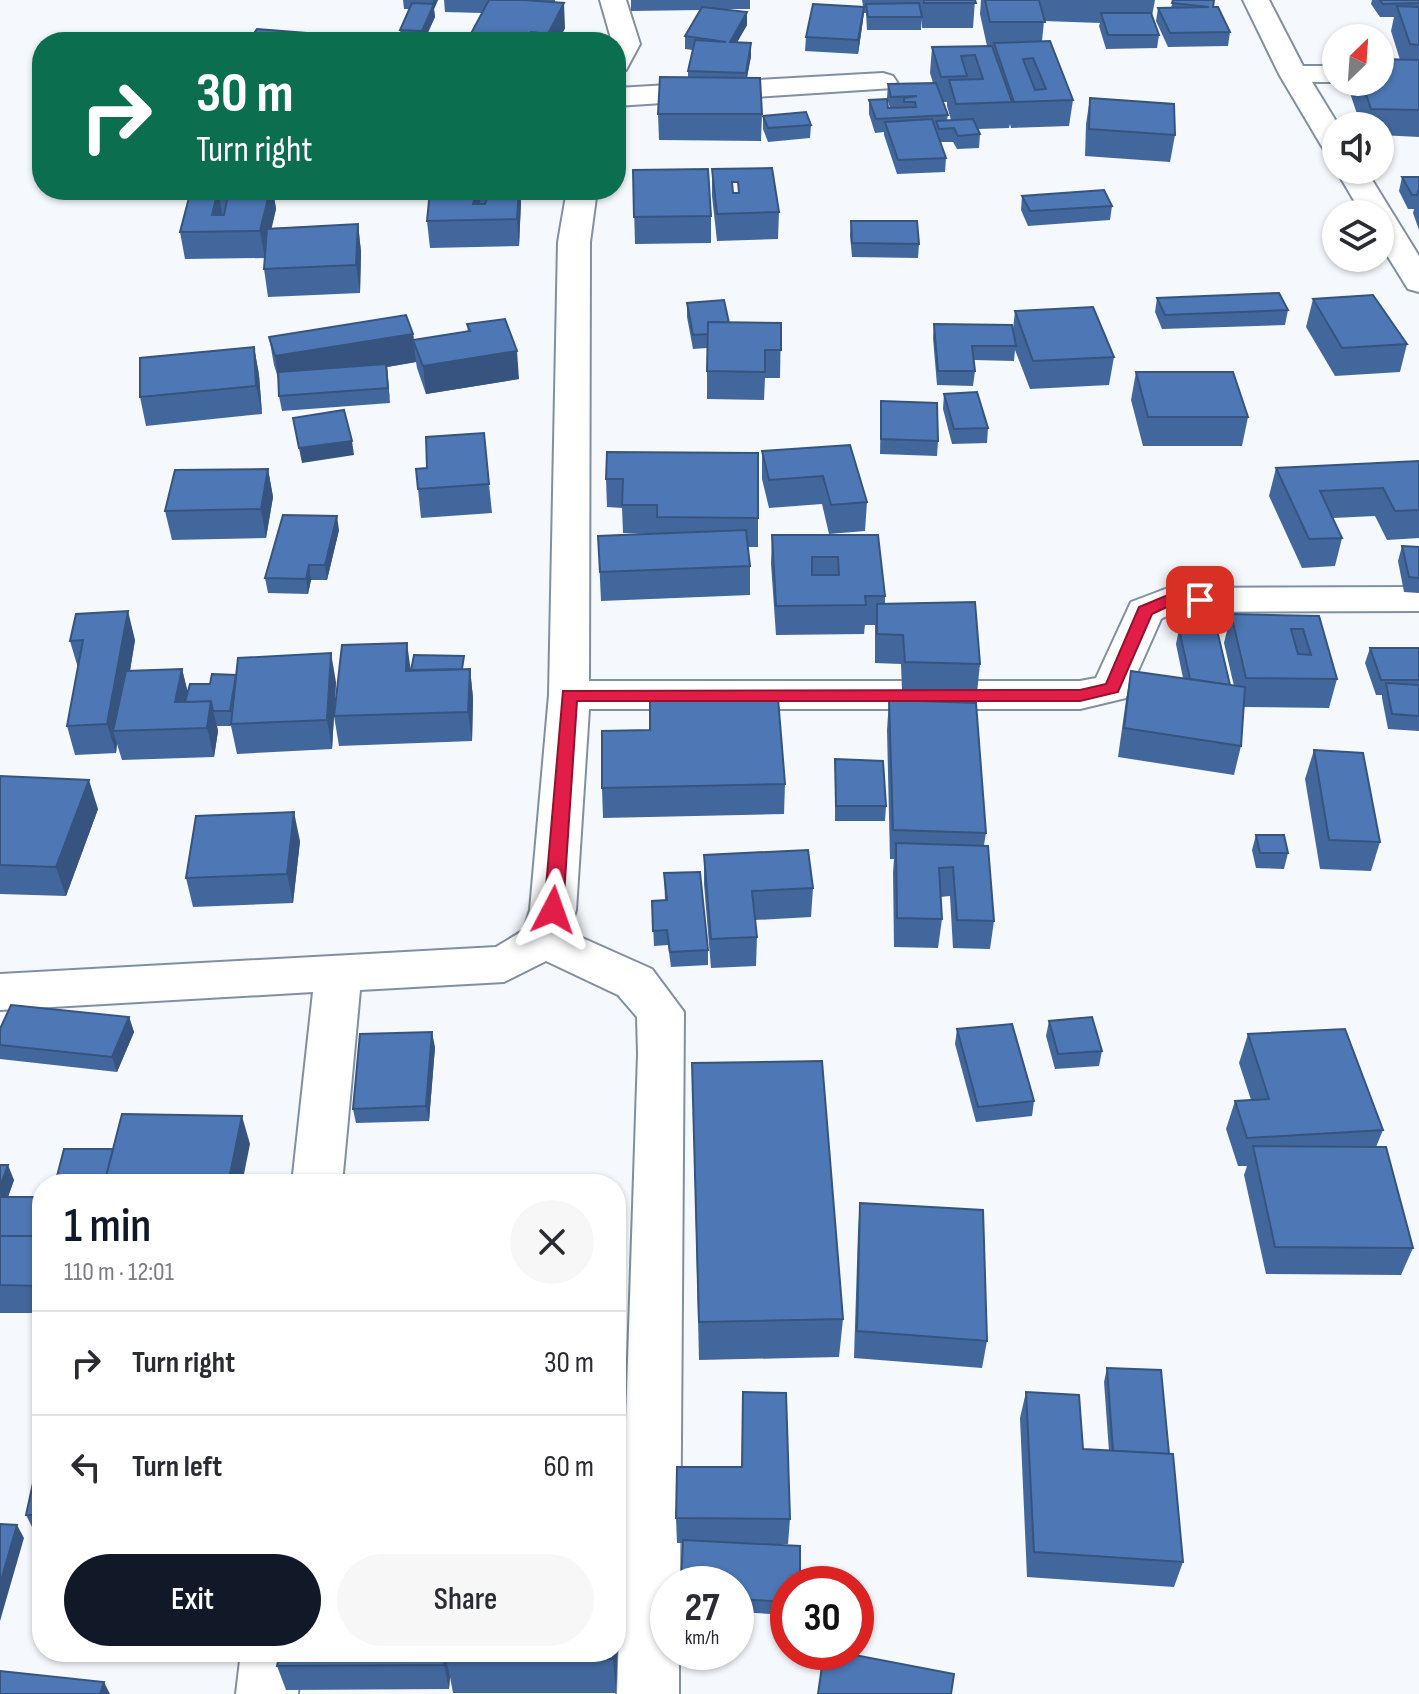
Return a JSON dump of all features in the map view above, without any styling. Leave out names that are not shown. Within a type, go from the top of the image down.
[{"type":"street","points":[[613,0],[622,32]]},
{"type":"street","points":[[1256,0],[1293,74],[1322,122]]},
{"type":"street","points":[[1293,74],[1322,74]]},
{"type":"street","points":[[626,96],[883,82]]},
{"type":"street","points":[[0,992],[504,964],[544,940],[553,910],[569,695],[574,242],[580,200]]},
{"type":"street","points":[[1394,241],[1419,282]]},
{"type":"street","points":[[569,695],[1080,695],[1112,688],[1145,611],[1168,600],[1419,599]]},
{"type":"street","points":[[544,940],[635,982],[660,1012],[662,1054],[648,1694]]},
{"type":"street","points":[[318,1174],[338,973]]},
{"type":"street","points":[[267,1694],[270,1662]]},
{"type":"building","points":[[489,0],[564,3],[549,32],[472,32]]},
{"type":"building","points":[[924,0],[975,0],[976,3],[924,3]]},
{"type":"building","points":[[985,0],[1039,0],[1045,22],[990,22]]},
{"type":"building","points":[[1173,0],[1214,0],[1213,7],[1218,7],[1230,32],[1170,33],[1158,8],[1209,7],[1172,3]]},
{"type":"building","points":[[1380,0],[1419,0],[1419,3],[1383,4]]},
{"type":"building","points":[[412,3],[434,4],[422,31],[400,30]]},
{"type":"building","points":[[919,3],[922,17],[868,17],[866,4]]},
{"type":"building","points":[[813,4],[864,7],[858,40],[806,37]]},
{"type":"building","points":[[1397,6],[1419,7],[1419,45],[1410,44]]},
{"type":"building","points":[[702,7],[747,12],[730,42],[751,43],[746,73],[688,71],[695,40],[726,42],[685,36]]},
{"type":"building","points":[[1101,13],[1151,13],[1159,35],[1108,35]]},
{"type":"building","points":[[257,29],[295,32],[255,32]]},
{"type":"building","points":[[1050,41],[1073,100],[1014,102],[994,43]],"holes":[[[1033,58],[1046,89],[1035,90],[1023,59]]]},
{"type":"building","points":[[992,46],[1012,102],[956,104],[949,80],[983,79],[975,55],[961,56],[967,76],[941,77],[932,47]]},
{"type":"building","points":[[1394,59],[1419,60],[1419,110],[1371,109],[1367,96],[1394,96]]},
{"type":"building","points":[[660,77],[760,78],[762,114],[658,114]]},
{"type":"building","points":[[936,83],[948,115],[876,119],[869,100],[887,99],[888,108],[916,107],[915,102],[904,102],[904,98],[917,96],[891,97],[888,84]]},
{"type":"building","points":[[1090,98],[1174,104],[1175,135],[1089,129]]},
{"type":"building","points":[[806,112],[811,125],[768,128],[763,116]]},
{"type":"building","points":[[932,119],[946,158],[898,160],[885,122]]},
{"type":"building","points":[[973,119],[980,134],[958,136],[954,128],[939,129],[936,121]]},
{"type":"building","points":[[772,168],[779,212],[717,214],[712,169]],"holes":[[[732,182],[738,182],[739,193],[733,193]]]},
{"type":"building","points":[[708,169],[711,216],[634,217],[633,170]]},
{"type":"building","points":[[1402,177],[1419,177],[1417,195],[1412,195]]},
{"type":"building","points":[[1104,190],[1112,206],[1030,211],[1022,196]]},
{"type":"building","points":[[188,200],[216,200],[212,215],[224,215],[227,200],[268,200],[260,231],[180,232]]},
{"type":"building","points":[[429,200],[474,200],[473,204],[485,204],[486,200],[518,200],[517,219],[427,221]]},
{"type":"building","points":[[851,221],[917,221],[919,244],[852,243]]},
{"type":"building","points":[[358,224],[356,265],[264,269],[267,229]]},
{"type":"building","points":[[1279,293],[1288,310],[1165,315],[1157,298]]},
{"type":"building","points":[[1373,295],[1407,344],[1342,348],[1313,299]]},
{"type":"building","points":[[724,300],[729,323],[708,322],[708,334],[693,335],[687,303]]},
{"type":"building","points":[[1093,307],[1114,357],[1033,361],[1015,311]]},
{"type":"building","points":[[406,315],[413,334],[275,356],[269,337]]},
{"type":"building","points":[[505,319],[517,351],[423,366],[413,340],[470,331],[467,324]]},
{"type":"building","points":[[708,322],[781,323],[781,350],[765,350],[765,372],[707,371]]},
{"type":"building","points":[[934,324],[1012,325],[1016,346],[972,346],[975,371],[938,371]]},
{"type":"building","points":[[254,347],[256,386],[140,397],[140,358]]},
{"type":"building","points":[[386,364],[388,388],[279,396],[278,372]]},
{"type":"building","points":[[1136,372],[1233,372],[1248,417],[1148,417]]},
{"type":"building","points":[[977,392],[988,428],[954,429],[944,394]]},
{"type":"building","points":[[881,401],[937,403],[938,441],[881,439]]},
{"type":"building","points":[[344,410],[352,441],[299,448],[293,418]]},
{"type":"building","points":[[484,433],[489,484],[418,489],[416,469],[427,468],[426,437]]},
{"type":"building","points":[[850,445],[867,502],[831,505],[823,476],[769,480],[762,451]]},
{"type":"building","points":[[607,452],[758,453],[758,518],[657,517],[657,505],[622,505],[623,479],[606,479]]},
{"type":"building","points":[[1419,461],[1419,510],[1395,511],[1383,488],[1320,491],[1342,538],[1309,539],[1276,468]]},
{"type":"building","points":[[268,469],[261,509],[165,511],[175,470]]},
{"type":"building","points":[[283,515],[337,516],[325,565],[309,565],[306,579],[265,578]]},
{"type":"building","points":[[746,530],[750,566],[600,572],[598,536]]},
{"type":"building","points":[[772,535],[878,535],[885,596],[865,596],[866,605],[776,606]],"holes":[[[812,557],[838,557],[839,575],[812,575]]]},
{"type":"building","points":[[1402,546],[1419,547],[1419,578],[1409,577]]},
{"type":"building","points":[[975,602],[980,664],[905,662],[903,635],[877,634],[877,604]]},
{"type":"building","points":[[128,611],[107,724],[67,726],[83,640],[70,641],[76,614]]},
{"type":"building","points":[[1231,614],[1319,616],[1337,679],[1246,678]],"holes":[[[1291,629],[1303,629],[1311,655],[1298,654]]]},
{"type":"building","points":[[1179,629],[1217,630],[1230,685],[1190,679]]},
{"type":"building","points":[[407,643],[406,671],[470,669],[468,712],[334,716],[342,645]]},
{"type":"building","points":[[1370,648],[1419,648],[1419,680],[1381,680]]},
{"type":"building","points":[[331,653],[327,720],[231,724],[238,658]]},
{"type":"building","points":[[414,655],[464,656],[462,669],[411,670]]},
{"type":"building","points":[[182,669],[175,702],[211,701],[207,728],[113,731],[126,671]]},
{"type":"building","points":[[1131,671],[1245,687],[1241,746],[1124,728]]},
{"type":"building","points":[[212,674],[236,675],[230,711],[213,711],[211,701],[185,702],[190,684],[210,684]]},
{"type":"building","points":[[1386,683],[1419,685],[1419,716],[1392,714]]},
{"type":"building","points":[[778,698],[785,784],[602,788],[602,731],[650,730],[650,700]]},
{"type":"building","points":[[889,700],[976,703],[986,833],[893,830]]},
{"type":"building","points":[[1314,750],[1363,753],[1380,842],[1329,840]]},
{"type":"building","points":[[835,759],[883,761],[886,806],[836,806]]},
{"type":"building","points":[[0,776],[89,780],[56,867],[0,865]]},
{"type":"building","points":[[294,812],[287,874],[186,878],[196,816]]},
{"type":"building","points":[[1256,835],[1284,835],[1288,853],[1260,853]]},
{"type":"building","points":[[896,843],[988,846],[994,921],[957,920],[953,867],[939,868],[942,919],[897,918]]},
{"type":"building","points":[[808,850],[813,888],[752,891],[757,937],[711,939],[704,855]]},
{"type":"building","points":[[700,872],[708,950],[670,952],[667,930],[653,931],[652,901],[667,900],[664,873]]},
{"type":"building","points":[[11,1005],[129,1017],[112,1057],[0,1045],[0,1029]]},
{"type":"building","points":[[1092,1017],[1102,1051],[1058,1054],[1049,1021]]},
{"type":"building","points":[[1012,1024],[1034,1101],[978,1107],[957,1029]]},
{"type":"building","points":[[1345,1029],[1383,1130],[1247,1138],[1235,1101],[1269,1099],[1248,1034]]},
{"type":"building","points":[[432,1032],[426,1106],[353,1109],[360,1034]]},
{"type":"building","points":[[822,1061],[843,1319],[699,1322],[692,1063]]},
{"type":"building","points":[[122,1114],[242,1116],[230,1174],[107,1174]]},
{"type":"building","points":[[1253,1146],[1386,1147],[1413,1248],[1275,1247]]},
{"type":"building","points":[[64,1149],[113,1149],[107,1174],[58,1174]]},
{"type":"building","points":[[0,1165],[8,1165],[0,1187]]},
{"type":"building","points":[[0,1197],[32,1197],[32,1236],[0,1236]]},
{"type":"building","points":[[860,1203],[983,1210],[987,1341],[857,1331]]},
{"type":"building","points":[[0,1236],[32,1236],[32,1286],[0,1285]]},
{"type":"building","points":[[1107,1368],[1161,1370],[1169,1454],[1113,1451]]},
{"type":"building","points":[[743,1392],[786,1393],[790,1519],[676,1518],[677,1467],[742,1467]]},
{"type":"building","points":[[1026,1392],[1079,1395],[1083,1449],[1173,1454],[1183,1562],[1034,1552]]},
{"type":"building","points":[[32,1488],[32,1515],[26,1515]]},
{"type":"building","points":[[0,1524],[17,1525],[0,1584]]},
{"type":"building","points":[[683,1540],[800,1546],[800,1566],[770,1566],[770,1601],[754,1600],[754,1566],[682,1566]]},
{"type":"building","points":[[874,1659],[954,1674],[951,1694],[818,1694],[821,1670],[874,1670]]},
{"type":"building","points":[[278,1662],[444,1662],[444,1665],[277,1666]]},
{"type":"building","points":[[0,1671],[104,1682],[100,1694],[0,1694]]},
{"type":"route","points":[[553,910],[569,695],[1080,695],[1112,688],[1125,665],[1134,631],[1145,611],[1168,600],[1200,600]]}]
